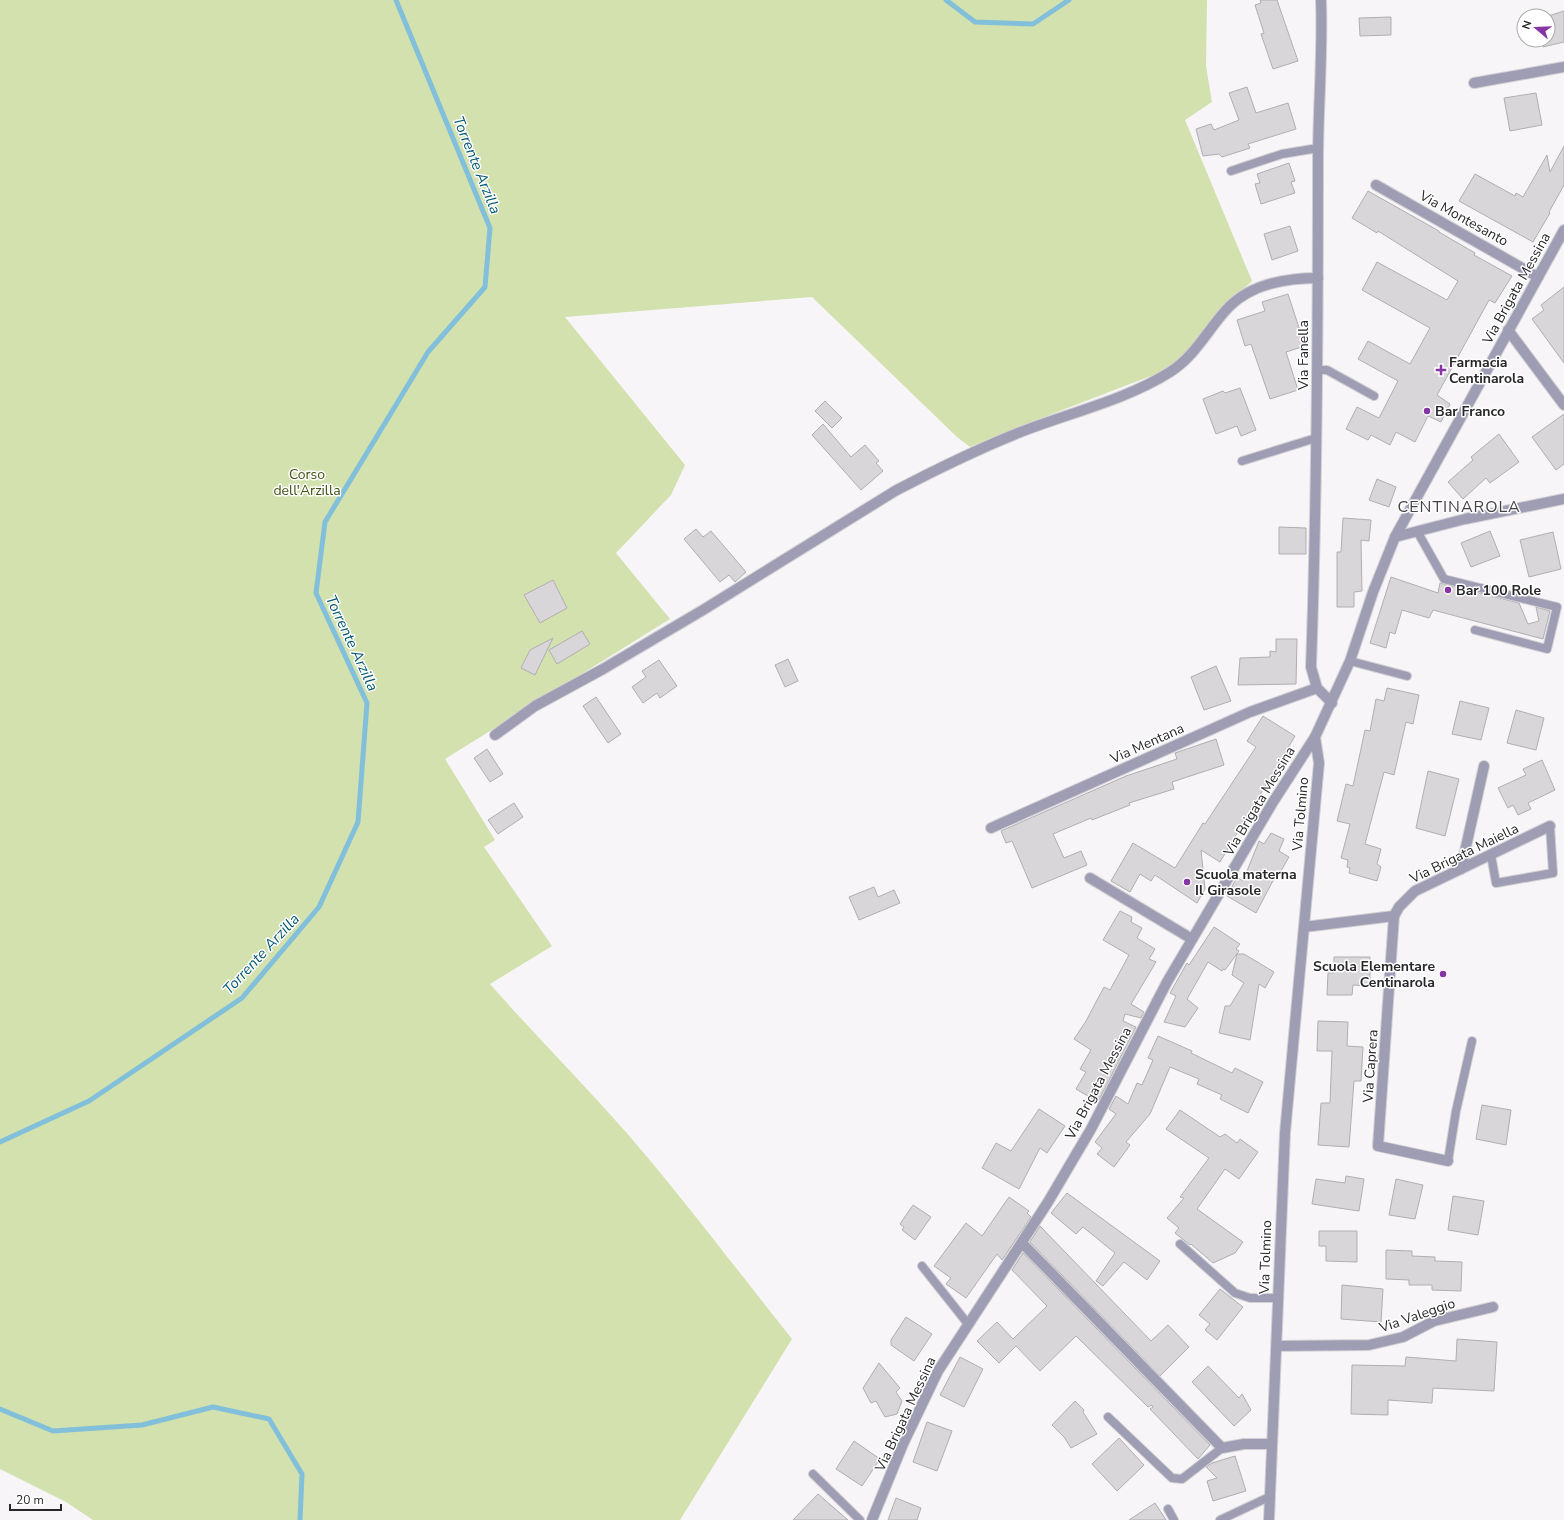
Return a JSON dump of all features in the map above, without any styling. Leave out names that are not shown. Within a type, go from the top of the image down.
[{"type":"street","name":"Via Fanella","points":[[1321,0],[1318,148],[1316,438],[1311,667],[1317,688],[1332,703]]},
{"type":"street","points":[[1474,83],[1564,67]]},
{"type":"street","name":"Via Montesanto","points":[[1376,185],[1538,276]]},
{"type":"street","name":"Via Brigata Messina","points":[[872,1520],[903,1444],[938,1371],[1022,1243],[1091,1130],[1167,982],[1273,802],[1315,737],[1332,703],[1350,661],[1373,592],[1395,537],[1564,230]]},
{"type":"street","points":[[495,735],[535,706],[603,669],[703,610],[895,491],[928,473],[1018,433],[1146,386],[1171,372],[1189,358],[1226,310],[1244,294],[1278,281],[1295,278],[1318,278]]},
{"type":"street","points":[[1508,330],[1564,405]]},
{"type":"street","points":[[1395,537],[1465,519],[1564,499]]},
{"type":"street","name":"Via Mentana","points":[[991,828],[1250,712],[1317,688]]},
{"type":"street","name":"Via Tolmino","points":[[1269,1520],[1285,1133],[1319,763],[1315,737]]},
{"type":"street","points":[[1461,869],[1484,766]]},
{"type":"street","name":"Via Brigata Maiella","points":[[1394,916],[1399,907],[1415,891],[1550,826]]},
{"type":"street","points":[[1090,878],[1192,939]]},
{"type":"street","points":[[1304,927],[1394,916]]},
{"type":"street","name":"Via Caprera","points":[[1394,916],[1378,1146],[1448,1161]]},
{"type":"street","points":[[1022,1243],[1222,1448],[1244,1444],[1272,1444]]},
{"type":"street","name":"Via Valeggio","points":[[1277,1346],[1369,1345],[1403,1337],[1434,1321],[1493,1307]]},
{"type":"lane","points":[[1230,171],[1282,154],[1318,148]]},
{"type":"lane","points":[[1317,370],[1327,370],[1374,396]]},
{"type":"lane","points":[[1242,461],[1316,438]]},
{"type":"lane","points":[[1417,531],[1444,579],[1558,607],[1547,649],[1475,630]]},
{"type":"lane","points":[[1350,661],[1407,676]]},
{"type":"lane","points":[[1491,855],[1496,883],[1553,873],[1550,826]]},
{"type":"lane","points":[[1448,1161],[1456,1111],[1472,1041]]},
{"type":"lane","points":[[1180,1244],[1235,1293],[1250,1298],[1278,1298]]},
{"type":"lane","points":[[922,1266],[968,1324]]},
{"type":"lane","points":[[1108,1417],[1172,1478],[1182,1479],[1222,1448]]},
{"type":"lane","points":[[813,1474],[860,1520]]},
{"type":"lane","points":[[1220,1520],[1270,1497]]},
{"type":"lane","points":[[1168,1509],[1174,1520]]},
{"type":"green space","name":"Corso dell'Arzilla","points":[[0,0],[1207,0],[1206,66],[1212,102],[1185,120],[1252,281],[1217,313],[1198,343],[1179,360],[1156,374],[970,447],[957,437],[812,297],[565,317],[685,465],[671,495],[616,553],[670,619],[445,759],[495,840],[484,847],[552,946],[490,984],[647,1156],[792,1339],[680,1520],[93,1520],[66,1502],[0,1469]]},
{"type":"building","points":[[1260,0],[1277,0],[1298,61],[1273,69],[1261,34],[1264,33],[1255,5],[1261,3]]},
{"type":"building","points":[[1564,11],[1564,42],[1556,44],[1556,14]]},
{"type":"building","points":[[1391,17],[1391,35],[1360,36],[1359,18]]},
{"type":"building","points":[[1247,87],[1256,113],[1288,103],[1296,129],[1248,144],[1250,148],[1222,157],[1219,154],[1203,156],[1196,129],[1211,124],[1214,130],[1239,120],[1229,93]]},
{"type":"building","points":[[1536,93],[1542,125],[1510,131],[1504,98]]},
{"type":"building","points":[[1564,146],[1564,185],[1533,242],[1459,201],[1475,174],[1515,196],[1516,193],[1523,197],[1547,155],[1550,172]]},
{"type":"building","points":[[1289,163],[1295,181],[1291,182],[1295,193],[1261,204],[1255,184],[1260,183],[1257,174]]},
{"type":"building","points":[[1368,191],[1439,231],[1475,253],[1474,255],[1512,276],[1495,303],[1489,300],[1437,395],[1450,404],[1441,422],[1428,416],[1415,442],[1396,432],[1390,445],[1371,435],[1368,440],[1346,429],[1357,407],[1379,418],[1398,381],[1358,359],[1368,341],[1410,364],[1430,328],[1362,290],[1377,262],[1447,300],[1458,281],[1378,231],[1377,233],[1352,218]]},
{"type":"building","points":[[1290,226],[1298,251],[1272,260],[1264,234]]},
{"type":"building","points":[[1564,287],[1564,363],[1532,319],[1544,310],[1541,305]]},
{"type":"building","points":[[1288,294],[1305,346],[1286,352],[1298,390],[1270,399],[1251,344],[1245,346],[1237,320],[1265,311],[1262,302]]},
{"type":"building","points":[[1240,388],[1256,430],[1241,436],[1237,426],[1216,434],[1203,399],[1223,391],[1225,393]]},
{"type":"building","points":[[825,401],[842,418],[832,428],[815,411]]},
{"type":"building","points":[[1564,414],[1564,464],[1556,470],[1532,437]]},
{"type":"building","points":[[823,424],[851,457],[865,445],[879,461],[876,463],[883,471],[861,490],[812,435]]},
{"type":"building","points":[[1499,434],[1519,462],[1490,483],[1486,478],[1463,499],[1448,482],[1473,460],[1471,457]]},
{"type":"building","points":[[1377,479],[1396,487],[1389,507],[1369,500]]},
{"type":"building","points":[[1343,518],[1371,520],[1369,541],[1361,540],[1362,591],[1354,592],[1354,607],[1337,607],[1337,552],[1341,552]]},
{"type":"building","points":[[1279,527],[1306,528],[1306,554],[1279,554]]},
{"type":"building","points":[[696,529],[703,537],[711,531],[746,572],[735,582],[729,575],[720,582],[684,539]]},
{"type":"building","points":[[1490,531],[1500,556],[1471,567],[1461,543]]},
{"type":"building","points":[[1553,532],[1561,569],[1529,577],[1520,540]]},
{"type":"building","points":[[1391,577],[1438,593],[1440,583],[1519,603],[1528,624],[1539,621],[1536,607],[1550,611],[1543,639],[1433,610],[1429,618],[1402,610],[1395,634],[1390,632],[1386,648],[1370,643]]},
{"type":"building","points":[[553,580],[567,608],[540,623],[524,595]]},
{"type":"building","points":[[582,631],[590,644],[557,664],[549,650]]},
{"type":"building","points":[[553,638],[535,675],[521,668],[530,650]]},
{"type":"building","points":[[1276,639],[1297,639],[1296,684],[1238,685],[1240,658],[1270,657],[1270,651],[1276,652]]},
{"type":"building","points":[[788,659],[798,681],[785,687],[775,665]]},
{"type":"building","points":[[659,660],[677,686],[660,698],[657,693],[643,703],[632,687],[646,677],[642,671]]},
{"type":"building","points":[[1216,666],[1231,701],[1204,710],[1191,677]]},
{"type":"building","points":[[1387,688],[1419,695],[1413,724],[1406,722],[1394,775],[1384,772],[1365,844],[1381,849],[1377,864],[1381,867],[1377,881],[1349,873],[1350,868],[1347,867],[1348,860],[1341,858],[1350,824],[1337,821],[1346,784],[1353,786],[1365,730],[1370,731],[1376,699],[1384,701]]},
{"type":"building","points":[[596,697],[621,734],[608,743],[583,706]]},
{"type":"building","points":[[1460,701],[1489,708],[1481,740],[1452,734]]},
{"type":"building","points":[[1516,710],[1544,718],[1536,750],[1507,743]]},
{"type":"building","points":[[1263,716],[1295,736],[1220,862],[1201,850],[1205,889],[1197,903],[1155,875],[1151,881],[1140,874],[1130,892],[1111,881],[1133,843],[1175,868],[1203,823],[1205,824],[1256,747],[1247,741]]},
{"type":"building","points":[[1216,739],[1224,765],[1172,782],[1174,789],[1129,803],[1130,805],[1092,820],[1091,818],[1053,834],[1064,858],[1081,851],[1087,865],[1032,888],[1012,841],[1006,843],[1001,831],[1126,776],[1177,759],[1175,753]]},
{"type":"building","points":[[487,749],[503,774],[490,782],[474,758]]},
{"type":"building","points":[[1542,760],[1555,790],[1528,803],[1531,809],[1518,815],[1513,805],[1508,808],[1498,788],[1526,775],[1523,769]]},
{"type":"building","points":[[1428,771],[1459,779],[1445,836],[1416,828]]},
{"type":"building","points":[[514,803],[523,817],[498,834],[488,820]]},
{"type":"building","points":[[1271,833],[1284,839],[1279,851],[1289,857],[1278,876],[1276,875],[1256,913],[1227,896],[1237,877],[1243,881],[1259,841],[1264,844]]},
{"type":"building","points":[[874,887],[878,897],[894,890],[900,903],[859,920],[849,897]]},
{"type":"building","points":[[1120,911],[1132,917],[1131,922],[1142,928],[1137,938],[1155,949],[1149,959],[1156,962],[1131,1004],[1144,1012],[1141,1018],[1125,1014],[1123,1021],[1136,1027],[1098,1102],[1076,1089],[1086,1072],[1080,1069],[1091,1050],[1074,1039],[1086,1021],[1104,987],[1110,990],[1129,955],[1103,940]]},
{"type":"building","points":[[1214,927],[1240,944],[1236,949],[1239,951],[1225,970],[1223,969],[1222,971],[1208,962],[1187,999],[1198,1008],[1185,1027],[1164,1022],[1176,996],[1170,993],[1187,963],[1189,965]]},
{"type":"building","points":[[1237,954],[1244,954],[1274,972],[1265,988],[1259,984],[1250,1040],[1219,1033],[1225,1006],[1230,1006],[1244,983],[1232,975]]},
{"type":"building","points":[[1334,957],[1370,957],[1370,986],[1353,985],[1352,995],[1327,995],[1328,973],[1334,973]]},
{"type":"building","points":[[1318,1021],[1348,1022],[1347,1046],[1363,1047],[1361,1081],[1354,1081],[1349,1147],[1318,1145],[1321,1103],[1330,1103],[1332,1051],[1317,1051]]},
{"type":"building","points":[[1158,1036],[1192,1051],[1191,1053],[1232,1073],[1235,1068],[1263,1082],[1248,1113],[1220,1099],[1222,1095],[1197,1084],[1199,1079],[1170,1067],[1150,1114],[1126,1142],[1130,1145],[1114,1167],[1097,1154],[1102,1148],[1095,1142],[1116,1114],[1109,1109],[1116,1096],[1128,1104],[1137,1083],[1142,1085],[1153,1060],[1148,1058]]},
{"type":"building","points":[[1482,1105],[1511,1110],[1506,1145],[1476,1139]]},
{"type":"building","points":[[1039,1109],[1065,1126],[1047,1153],[1040,1148],[1019,1189],[982,1168],[996,1143],[1011,1151]]},
{"type":"building","points":[[1180,1110],[1220,1137],[1225,1134],[1237,1143],[1240,1139],[1258,1152],[1239,1179],[1225,1169],[1197,1209],[1243,1242],[1235,1253],[1213,1263],[1191,1244],[1190,1245],[1175,1233],[1179,1228],[1167,1218],[1184,1198],[1180,1197],[1209,1158],[1166,1129]]},
{"type":"building","points":[[1346,1176],[1364,1179],[1359,1211],[1312,1204],[1316,1179],[1345,1183]]},
{"type":"building","points":[[1396,1179],[1423,1185],[1415,1219],[1389,1215]]},
{"type":"building","points":[[1067,1193],[1160,1261],[1147,1280],[1124,1262],[1103,1286],[1096,1281],[1115,1253],[1083,1227],[1076,1234],[1051,1213]]},
{"type":"building","points":[[1453,1196],[1484,1201],[1478,1235],[1448,1230]]},
{"type":"building","points":[[1009,1197],[1029,1211],[1027,1213],[1031,1217],[1002,1260],[997,1254],[966,1298],[946,1284],[951,1278],[934,1266],[966,1223],[982,1236]]},
{"type":"building","points":[[913,1205],[931,1217],[915,1240],[902,1230],[904,1227],[900,1224]]},
{"type":"building","points":[[1040,1226],[1151,1341],[1168,1325],[1189,1347],[1160,1376],[1030,1242]]},
{"type":"building","points":[[1319,1231],[1357,1231],[1357,1262],[1326,1261],[1326,1246],[1319,1246]]},
{"type":"building","points":[[1386,1250],[1412,1251],[1412,1256],[1435,1257],[1435,1261],[1462,1262],[1461,1291],[1432,1290],[1432,1285],[1409,1285],[1409,1280],[1386,1279]]},
{"type":"building","points":[[1023,1253],[1210,1445],[1198,1459],[1150,1409],[1153,1407],[1152,1405],[1148,1407],[1076,1336],[1040,1371],[1016,1346],[999,1363],[977,1341],[997,1322],[1013,1339],[1047,1306],[1012,1270]]},
{"type":"building","points":[[1342,1285],[1383,1289],[1381,1322],[1341,1319]]},
{"type":"building","points":[[1220,1289],[1243,1307],[1217,1340],[1205,1330],[1210,1324],[1199,1315]]},
{"type":"building","points":[[906,1317],[932,1334],[914,1361],[891,1345],[891,1340]]},
{"type":"building","points":[[1457,1339],[1497,1342],[1494,1391],[1433,1388],[1432,1403],[1388,1400],[1388,1415],[1351,1414],[1352,1365],[1405,1366],[1406,1357],[1456,1361]]},
{"type":"building","points":[[960,1357],[983,1369],[964,1407],[940,1395]]},
{"type":"building","points":[[879,1363],[900,1388],[896,1392],[902,1401],[897,1414],[885,1417],[876,1401],[871,1403],[863,1388]]},
{"type":"building","points":[[1208,1366],[1239,1398],[1242,1394],[1251,1410],[1234,1426],[1192,1382]]},
{"type":"building","points":[[1075,1401],[1084,1410],[1083,1412],[1097,1434],[1071,1448],[1064,1437],[1052,1425]]},
{"type":"building","points":[[927,1422],[952,1431],[937,1471],[913,1462]]},
{"type":"building","points":[[1119,1438],[1144,1465],[1117,1491],[1092,1464]]},
{"type":"building","points":[[854,1441],[880,1459],[862,1486],[836,1469]]},
{"type":"building","points":[[1235,1456],[1246,1491],[1213,1501],[1207,1481],[1217,1478],[1206,1467],[1212,1463]]},
{"type":"building","points":[[818,1494],[848,1520],[793,1520]]},
{"type":"building","points":[[896,1498],[921,1508],[917,1520],[888,1520]]},
{"type":"building","points":[[1155,1503],[1166,1520],[1129,1520]]},
{"type":"waterway","name":"Torrente Arzilla","points":[[0,1142],[89,1101],[242,998],[319,907],[358,822],[367,703],[316,593],[325,522],[428,352],[485,287],[490,228],[396,0]]},
{"type":"waterway","name":"Torrente Arzilla","points":[[946,0],[975,22],[1033,24],[1069,0]]},
{"type":"waterway","name":"Torrente Arzilla","points":[[0,1409],[53,1431],[142,1425],[213,1407],[269,1419],[302,1474],[300,1520]]},
{"type":"place","name":"Farmacia Centinarola","points":[[1441,370]]},
{"type":"place","name":"Bar Franco","points":[[1427,411]]},
{"type":"place","name":"Bar 100 Role","points":[[1448,590]]},
{"type":"place","name":"Scuola materna Il Girasole","points":[[1187,882]]},
{"type":"place","name":"Scuola Elementare Centinarola","points":[[1443,974]]},
{"type":"district","name":"CENTINAROLA","points":[[1459,506]]}]
